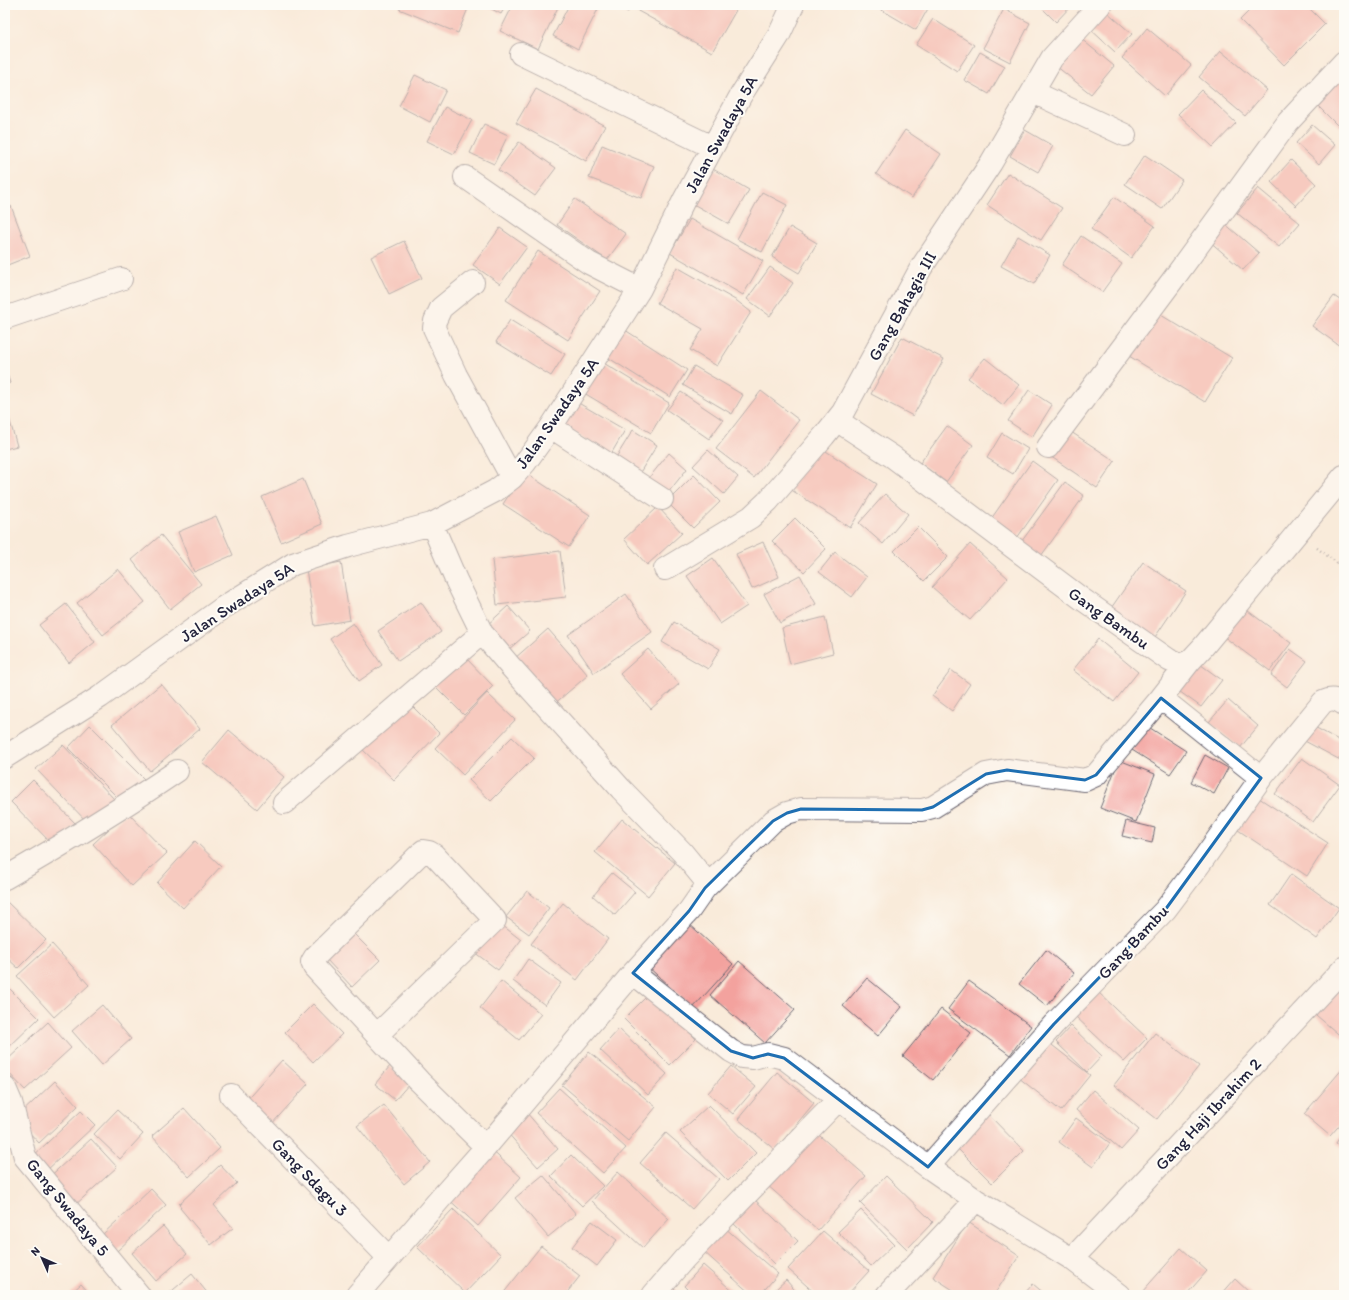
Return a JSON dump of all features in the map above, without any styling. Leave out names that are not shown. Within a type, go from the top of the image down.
[{"type":"street","name":"Jalan Swadaya 5A","points":[[5,758],[100,697],[224,607],[293,564],[348,546],[432,524],[495,491],[512,478],[525,463],[551,427],[640,289],[712,147],[741,95],[779,35],[793,5]]},
{"type":"street","name":"Gang Bahagia III","points":[[665,569],[751,517],[773,495],[838,419],[921,268],[991,163],[1052,58],[1100,5]]},
{"type":"street","points":[[521,54],[712,147]]},
{"type":"street","points":[[1048,447],[1288,122],[1344,62]]},
{"type":"street","points":[[1033,92],[1125,135]]},
{"type":"street","points":[[465,177],[589,263],[640,289]]},
{"type":"street","points":[[5,318],[121,279]]},
{"type":"street","points":[[473,282],[441,308],[435,321],[434,328],[456,375],[512,478]]},
{"type":"street","name":"Gang Bambu","points":[[838,419],[847,427],[893,457],[1075,594],[1169,660],[1180,665],[1190,661]]},
{"type":"street","points":[[551,427],[662,499]]},
{"type":"street","points":[[358,1295],[633,972],[689,911],[705,888],[773,821],[787,813],[801,809],[922,810],[933,807],[986,774],[1007,770],[1085,780],[1096,775],[1344,476]]},
{"type":"street","points":[[432,524],[456,580],[482,633],[621,789],[682,852],[705,880],[705,888]]},
{"type":"street","points":[[284,803],[482,633]]},
{"type":"street","points":[[1161,698],[1261,778]]},
{"type":"street","name":"Gang Bambu","points":[[928,1167],[1054,1024],[1165,910],[1261,778],[1323,702],[1330,699],[1337,700],[1344,704]]},
{"type":"street","points":[[5,878],[126,806],[177,771]]},
{"type":"street","points":[[377,1035],[495,920],[434,855],[429,852],[423,851],[320,951],[312,962],[314,967],[437,1100],[486,1146]]},
{"type":"street","name":"Gang Haji Ibrahim 2","points":[[1072,1259],[1344,968]]},
{"type":"street","points":[[633,972],[731,1051],[742,1057],[753,1058],[768,1054],[784,1058],[928,1167],[976,1200],[1072,1259],[1120,1295]]},
{"type":"street","name":"Gang Swadaya 5","points":[[5,1088],[12,1102],[25,1157],[139,1295]]},
{"type":"street","name":"Gang Sdagu 3","points":[[231,1096],[388,1258]]},
{"type":"street","points":[[653,1295],[685,1258],[838,1100]]},
{"type":"street","points":[[886,1295],[976,1200]]},
{"type":"path","points":[[1297,533],[1344,568]]},
{"type":"highlighted area","points":[[1161,698],[1261,778],[1165,910],[1054,1024],[928,1167],[784,1058],[768,1054],[753,1058],[731,1051],[633,973],[689,911],[705,888],[773,821],[787,813],[801,809],[922,810],[933,807],[986,774],[1007,770],[1085,780],[1096,775]]},
{"type":"building","points":[[401,5],[469,6],[458,33],[399,9]]},
{"type":"building","points":[[484,5],[506,5],[501,14]]},
{"type":"building","points":[[513,5],[559,5],[538,49],[500,31]]},
{"type":"building","points":[[569,5],[595,5],[599,7],[578,49],[553,36]]},
{"type":"building","points":[[615,5],[632,5],[628,12]]},
{"type":"building","points":[[642,5],[739,5],[712,52],[638,11]]},
{"type":"building","points":[[882,5],[930,5],[916,30],[880,9]]},
{"type":"building","points":[[1039,5],[1072,5],[1056,22]]},
{"type":"building","points":[[1255,5],[1306,5],[1325,24],[1284,65],[1240,20]]},
{"type":"building","points":[[1004,9],[1030,23],[1010,62],[983,48]]},
{"type":"building","points":[[1105,10],[1132,34],[1115,52],[1088,27]]},
{"type":"building","points":[[933,19],[974,45],[957,71],[916,45]]},
{"type":"building","points":[[1147,28],[1191,65],[1165,96],[1122,58]]},
{"type":"building","points":[[1074,33],[1114,66],[1091,94],[1051,62]]},
{"type":"building","points":[[1221,51],[1267,90],[1245,116],[1199,77]]},
{"type":"building","points":[[980,52],[1005,66],[989,94],[964,80]]},
{"type":"building","points":[[1344,67],[1344,123],[1339,127],[1312,100]]},
{"type":"building","points":[[415,75],[446,90],[430,122],[399,106]]},
{"type":"building","points":[[536,89],[605,126],[586,161],[516,123]]},
{"type":"building","points":[[1201,90],[1236,123],[1213,147],[1178,114]]},
{"type":"building","points":[[445,107],[472,120],[454,154],[427,141]]},
{"type":"building","points":[[484,124],[508,135],[494,164],[470,153]]},
{"type":"building","points":[[1312,125],[1335,145],[1319,164],[1296,143]]},
{"type":"building","points":[[905,130],[941,154],[912,198],[876,174]]},
{"type":"building","points":[[1025,130],[1053,146],[1038,172],[1010,156]]},
{"type":"building","points":[[519,142],[556,168],[535,196],[498,170]]},
{"type":"building","points":[[602,145],[654,166],[641,198],[589,178]]},
{"type":"building","points":[[1145,155],[1182,180],[1162,209],[1125,184]]},
{"type":"building","points":[[1291,160],[1316,184],[1296,206],[1271,182]]},
{"type":"building","points":[[706,165],[749,190],[729,224],[686,200]]},
{"type":"building","points":[[1008,173],[1062,208],[1041,240],[987,205]]},
{"type":"building","points":[[1258,188],[1300,223],[1279,247],[1237,213]]},
{"type":"building","points":[[762,192],[787,205],[762,252],[737,239]]},
{"type":"building","points":[[1114,197],[1155,226],[1131,258],[1091,229]]},
{"type":"building","points":[[575,199],[626,234],[607,260],[557,225]]},
{"type":"building","points":[[11,206],[30,256],[5,266],[5,208]]},
{"type":"building","points":[[690,219],[763,261],[743,295],[670,253]]},
{"type":"building","points":[[1223,222],[1259,253],[1243,270],[1208,240]]},
{"type":"building","points":[[790,227],[817,243],[799,273],[772,257]]},
{"type":"building","points":[[500,228],[527,247],[500,284],[473,265]]},
{"type":"building","points":[[1018,236],[1050,255],[1034,284],[1001,266]]},
{"type":"building","points":[[1081,236],[1122,264],[1102,292],[1062,265]]},
{"type":"building","points":[[404,241],[422,278],[389,294],[371,257]]},
{"type":"building","points":[[538,251],[600,291],[568,340],[506,300]]},
{"type":"building","points":[[677,267],[737,301],[751,312],[717,366],[690,350],[703,329],[657,303]]},
{"type":"building","points":[[770,267],[793,283],[770,316],[747,299]]},
{"type":"building","points":[[1334,296],[1344,303],[1344,349],[1312,326]]},
{"type":"building","points":[[1156,312],[1232,358],[1205,402],[1129,356]]},
{"type":"building","points":[[510,320],[565,354],[551,376],[496,342]]},
{"type":"building","points":[[622,328],[687,370],[670,397],[604,355]]},
{"type":"building","points":[[902,337],[944,359],[913,416],[871,394]]},
{"type":"building","points":[[985,358],[1019,385],[1003,405],[968,378]]},
{"type":"building","points":[[602,362],[669,403],[651,433],[584,393]]},
{"type":"building","points":[[694,366],[743,395],[732,414],[683,385]]},
{"type":"building","points":[[5,368],[10,383],[5,385]]},
{"type":"building","points":[[1029,390],[1052,405],[1032,437],[1008,421]]},
{"type":"building","points":[[761,391],[799,420],[754,478],[716,449]]},
{"type":"building","points":[[681,392],[723,420],[709,439],[667,410]]},
{"type":"building","points":[[575,401],[625,430],[611,454],[561,425]]},
{"type":"building","points":[[5,404],[17,446],[5,449]]},
{"type":"building","points":[[947,426],[973,445],[946,482],[920,463]]},
{"type":"building","points":[[633,430],[657,445],[639,474],[615,459]]},
{"type":"building","points":[[1068,430],[1115,461],[1097,488],[1050,456]]},
{"type":"building","points":[[1002,433],[1028,449],[1013,474],[987,458]]},
{"type":"building","points":[[818,446],[877,484],[850,528],[790,489]]},
{"type":"building","points":[[708,450],[738,477],[724,494],[693,466]]},
{"type":"building","points":[[669,453],[687,469],[666,495],[648,479]]},
{"type":"building","points":[[1032,461],[1058,480],[1012,545],[986,526]]},
{"type":"building","points":[[524,472],[590,515],[569,547],[503,504]]},
{"type":"building","points":[[694,475],[720,502],[693,528],[667,502]]},
{"type":"building","points":[[303,479],[322,524],[281,542],[262,497]]},
{"type":"building","points":[[1065,482],[1084,496],[1036,563],[1016,549]]},
{"type":"building","points":[[885,494],[908,514],[883,544],[859,523]]},
{"type":"building","points":[[658,507],[682,533],[647,565],[624,539]]},
{"type":"building","points":[[216,516],[233,555],[194,572],[178,532]]},
{"type":"building","points":[[795,518],[826,549],[804,572],[772,541]]},
{"type":"building","points":[[918,527],[948,557],[924,581],[894,551]]},
{"type":"building","points":[[161,535],[201,584],[170,609],[132,560]]},
{"type":"building","points":[[763,542],[779,577],[752,589],[736,554]]},
{"type":"building","points":[[970,544],[1008,578],[970,620],[932,587]]},
{"type":"building","points":[[560,551],[566,597],[497,605],[492,560]]},
{"type":"building","points":[[835,552],[867,577],[852,597],[819,572]]},
{"type":"building","points":[[713,558],[747,606],[720,624],[687,576]]},
{"type":"building","points":[[341,562],[350,620],[315,626],[306,569]]},
{"type":"building","points":[[1143,562],[1186,591],[1151,643],[1107,614]]},
{"type":"building","points":[[118,569],[145,602],[103,635],[77,603]]},
{"type":"building","points":[[800,575],[816,604],[780,623],[764,594]]},
{"type":"building","points":[[626,594],[652,632],[594,673],[568,635]]},
{"type":"building","points":[[421,602],[441,632],[398,661],[378,631]]},
{"type":"building","points":[[66,604],[95,642],[69,663],[39,625]]},
{"type":"building","points":[[508,606],[530,631],[508,650],[486,626]]},
{"type":"building","points":[[1244,608],[1291,643],[1270,671],[1223,636]]},
{"type":"building","points":[[825,617],[833,653],[790,664],[782,628]]},
{"type":"building","points":[[674,622],[720,649],[708,669],[662,642]]},
{"type":"building","points":[[353,623],[382,665],[359,681],[330,639]]},
{"type":"building","points":[[548,629],[588,675],[553,705],[514,659]]},
{"type":"building","points":[[1098,639],[1138,672],[1114,702],[1073,670]]},
{"type":"building","points":[[648,649],[679,684],[651,709],[620,674]]},
{"type":"building","points":[[1290,649],[1307,661],[1287,687],[1271,675]]},
{"type":"building","points":[[463,655],[493,686],[464,715],[433,684]]},
{"type":"building","points":[[1197,662],[1222,680],[1201,707],[1176,689]]},
{"type":"building","points":[[951,670],[970,684],[952,711],[932,696]]},
{"type":"building","points":[[161,684],[200,729],[150,771],[112,725]]},
{"type":"building","points":[[487,693],[515,720],[463,775],[435,748]]},
{"type":"building","points":[[406,700],[439,733],[394,780],[360,747]]},
{"type":"building","points":[[1228,700],[1258,726],[1240,748],[1209,722]]},
{"type":"building","points":[[1309,724],[1344,743],[1344,762],[1301,739]]},
{"type":"building","points":[[90,725],[145,780],[122,802],[68,748]]},
{"type":"building","points":[[1147,726],[1186,751],[1170,774],[1132,750]]},
{"type":"building","points":[[229,730],[284,777],[257,809],[202,762]]},
{"type":"building","points":[[512,737],[534,758],[491,801],[469,780]]},
{"type":"building","points":[[63,745],[115,800],[89,824],[36,769]]},
{"type":"building","points":[[1205,755],[1228,768],[1214,794],[1191,782]]},
{"type":"building","points":[[1302,758],[1340,785],[1313,822],[1275,794]]},
{"type":"building","points":[[1119,760],[1155,774],[1136,822],[1100,808]]},
{"type":"building","points":[[33,780],[76,824],[54,846],[11,802]]},
{"type":"building","points":[[1259,798],[1328,843],[1307,876],[1238,830]]},
{"type":"building","points":[[127,812],[167,853],[132,886],[93,844]]},
{"type":"building","points":[[622,819],[675,863],[648,896],[595,852]]},
{"type":"building","points":[[1126,821],[1155,828],[1152,843],[1122,836]]},
{"type":"building","points":[[195,841],[221,866],[183,908],[157,883]]},
{"type":"building","points":[[612,873],[635,892],[615,915],[593,896]]},
{"type":"building","points":[[1291,874],[1339,908],[1317,939],[1270,905]]},
{"type":"building","points":[[527,891],[549,908],[529,934],[506,917]]},
{"type":"building","points":[[5,900],[46,940],[18,968],[5,956]]},
{"type":"building","points":[[563,903],[608,939],[577,980],[531,944]]},
{"type":"building","points":[[686,921],[733,964],[693,1008],[646,965]]},
{"type":"building","points":[[498,922],[521,940],[498,970],[474,952]]},
{"type":"building","points":[[353,933],[380,960],[352,987],[326,959]]},
{"type":"building","points":[[52,944],[89,985],[54,1017],[17,976]]},
{"type":"building","points":[[1046,950],[1074,973],[1047,1006],[1019,984]]},
{"type":"building","points":[[528,959],[561,983],[545,1005],[513,981]]},
{"type":"building","points":[[739,961],[795,1010],[765,1043],[710,995]]},
{"type":"building","points":[[1344,969],[1344,1039],[1309,1009]]},
{"type":"building","points":[[867,978],[902,1007],[878,1036],[843,1006]]},
{"type":"building","points":[[501,981],[541,1014],[519,1040],[480,1008]]},
{"type":"building","points":[[969,981],[1031,1026],[1010,1055],[948,1009]]},
{"type":"building","points":[[5,984],[39,1018],[5,1051]]},
{"type":"building","points":[[1098,992],[1147,1038],[1124,1062],[1075,1016]]},
{"type":"building","points":[[650,993],[696,1039],[670,1065],[624,1019]]},
{"type":"building","points":[[313,1004],[342,1034],[313,1062],[285,1032]]},
{"type":"building","points":[[102,1005],[131,1039],[102,1065],[72,1031]]},
{"type":"building","points":[[941,1009],[971,1033],[933,1080],[903,1056]]},
{"type":"building","points":[[48,1022],[71,1048],[25,1090],[5,1069],[5,1062]]},
{"type":"building","points":[[1071,1026],[1102,1056],[1087,1072],[1056,1042]]},
{"type":"building","points":[[619,1029],[667,1074],[648,1095],[600,1050]]},
{"type":"building","points":[[1155,1033],[1199,1066],[1157,1119],[1114,1085]]},
{"type":"building","points":[[1043,1038],[1090,1075],[1061,1111],[1014,1074]]},
{"type":"building","points":[[589,1052],[656,1107],[628,1141],[562,1085]]},
{"type":"building","points":[[282,1060],[308,1084],[270,1126],[244,1103]]},
{"type":"building","points":[[390,1066],[410,1083],[395,1100],[375,1084]]},
{"type":"building","points":[[731,1066],[756,1087],[733,1114],[708,1093]]},
{"type":"building","points":[[1344,1067],[1344,1120],[1330,1136],[1304,1114]]},
{"type":"building","points":[[777,1072],[814,1103],[775,1150],[738,1119]]},
{"type":"building","points":[[55,1081],[78,1106],[39,1143],[16,1118]]},
{"type":"building","points":[[559,1088],[626,1148],[603,1173],[536,1113]]},
{"type":"building","points":[[1093,1090],[1139,1130],[1121,1150],[1076,1110]]},
{"type":"building","points":[[384,1105],[430,1162],[404,1184],[357,1126]]},
{"type":"building","points":[[709,1105],[756,1153],[728,1181],[680,1132]]},
{"type":"building","points":[[184,1108],[220,1148],[189,1177],[152,1136]]},
{"type":"building","points":[[117,1110],[143,1134],[120,1159],[94,1134]]},
{"type":"building","points":[[81,1111],[95,1125],[45,1172],[31,1158]]},
{"type":"building","points":[[526,1112],[558,1149],[538,1167],[505,1130]]},
{"type":"building","points":[[986,1112],[1024,1151],[992,1183],[953,1144]]},
{"type":"building","points":[[1076,1118],[1110,1143],[1093,1167],[1059,1142]]},
{"type":"building","points":[[813,1130],[866,1176],[818,1230],[766,1184]]},
{"type":"building","points":[[1344,1131],[1344,1149],[1336,1143]]},
{"type":"building","points":[[666,1133],[719,1179],[692,1209],[640,1163]]},
{"type":"building","points":[[91,1139],[117,1167],[73,1207],[47,1179]]},
{"type":"building","points":[[488,1147],[521,1177],[478,1226],[445,1196]]},
{"type":"building","points":[[571,1155],[603,1186],[582,1206],[551,1176]]},
{"type":"building","points":[[220,1165],[237,1183],[214,1205],[233,1228],[211,1245],[180,1208],[181,1207],[179,1204]]},
{"type":"building","points":[[618,1172],[669,1219],[643,1248],[592,1201]]},
{"type":"building","points":[[543,1175],[576,1214],[548,1237],[515,1198]]},
{"type":"building","points":[[886,1176],[933,1222],[907,1249],[860,1203]]},
{"type":"building","points":[[151,1189],[166,1205],[117,1251],[102,1235]]},
{"type":"building","points":[[752,1197],[798,1241],[775,1264],[730,1220]]},
{"type":"building","points":[[453,1209],[501,1255],[465,1293],[417,1247]]},
{"type":"building","points":[[861,1210],[894,1244],[871,1266],[838,1232]]},
{"type":"building","points":[[592,1221],[617,1240],[597,1266],[572,1247]]},
{"type":"building","points":[[968,1222],[1019,1256],[994,1295],[961,1295],[933,1277]]},
{"type":"building","points":[[163,1226],[187,1254],[156,1281],[132,1253]]},
{"type":"building","points":[[724,1227],[778,1274],[760,1295],[752,1295],[703,1251]]},
{"type":"building","points":[[823,1231],[869,1271],[847,1295],[817,1295],[788,1269]]},
{"type":"building","points":[[541,1246],[580,1276],[565,1295],[502,1295]]},
{"type":"building","points":[[1181,1248],[1207,1271],[1186,1295],[1145,1295],[1142,1292]]},
{"type":"building","points":[[703,1265],[737,1295],[693,1295],[684,1286]]},
{"type":"building","points":[[192,1274],[209,1295],[167,1295]]},
{"type":"building","points":[[1235,1279],[1251,1294],[1250,1295],[1221,1295]]},
{"type":"building","points":[[786,1280],[799,1295],[769,1295]]},
{"type":"building","points":[[81,1284],[91,1295],[69,1295]]},
{"type":"building","points":[[1033,1284],[1046,1295],[1023,1295]]},
{"type":"building","points":[[671,1285],[681,1295],[661,1295]]}]
